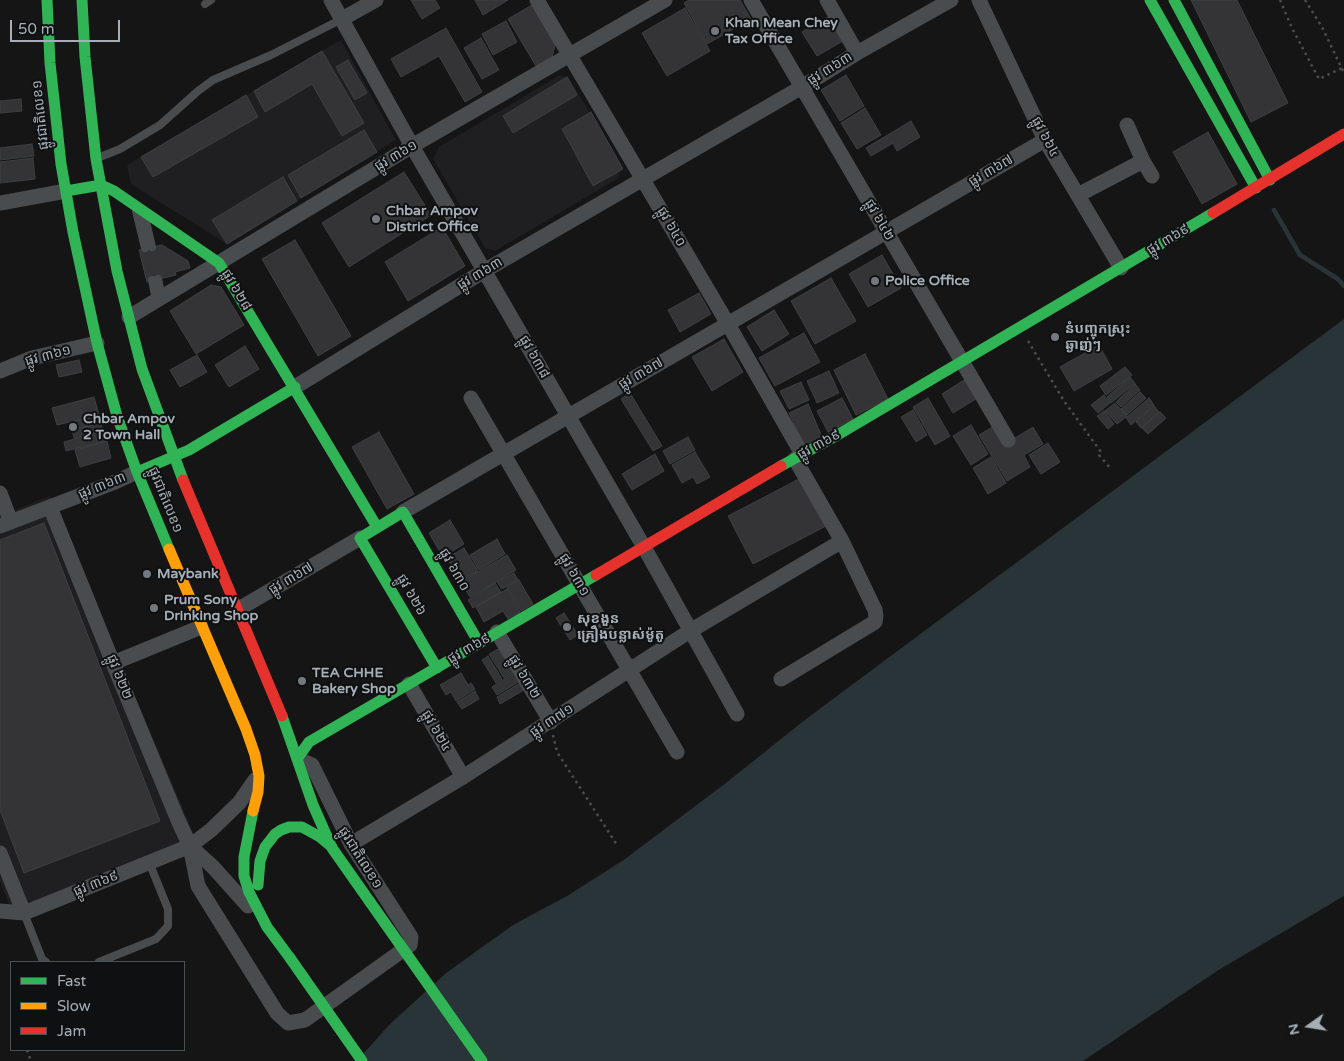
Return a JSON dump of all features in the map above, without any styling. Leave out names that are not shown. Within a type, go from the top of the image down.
[{"type":"main road","name":"ផ្លូវជាតិលេខ១","points":[[46,0],[50,63],[66,191],[97,343],[117,416],[137,472],[201,627],[246,729],[255,755],[259,776],[258,792],[250,821],[244,857],[244,876],[249,892],[267,927],[362,1061]]},
{"type":"main road","name":"ផ្លូវជាតិលេខ១","points":[[82,0],[85,57],[96,159],[118,271],[128,317],[145,377],[173,457],[280,710],[313,804],[332,848],[482,1061]]},
{"type":"main road","points":[[1150,0],[1256,188]]},
{"type":"main road","points":[[1174,0],[1270,180]]},
{"type":"main road","name":"ផ្លូវ ៣៦៩","points":[[297,759],[309,742],[798,457],[834,438],[1270,180],[1344,134]]},
{"type":"main road","points":[[66,191],[101,185]]},
{"type":"main road","name":"ផ្លូវ ៦២៨","points":[[101,185],[219,262],[377,527]]},
{"type":"main road","name":"ផ្លូវ ៣៦៣","points":[[137,472],[197,445],[295,387]]},
{"type":"main road","name":"ផ្លូវ ៣៦៧","points":[[360,538],[403,512]]},
{"type":"main road","name":"ផ្លូវ ៦៣០","points":[[403,512],[479,643]]},
{"type":"main road","name":"ផ្លូវ ៦២៦","points":[[360,538],[436,668]]},
{"type":"main road","points":[[267,927],[260,907],[258,880],[260,861],[270,839],[281,830],[289,827],[302,827],[320,837],[332,848]]},
{"type":"street","name":"ផ្លូវ ៦៣៨","points":[[331,0],[412,146],[644,547],[737,714]]},
{"type":"street","points":[[342,19],[376,0]]},
{"type":"street","name":"ផ្លូវ ៦៤០","points":[[537,0],[728,324],[842,541],[875,610],[875,622],[781,680]]},
{"type":"street","name":"ផ្លូវ ៣៦១","points":[[128,317],[412,146],[665,0]]},
{"type":"street","name":"ផ្លូវ ៦៤២","points":[[751,0],[1008,440]]},
{"type":"street","points":[[827,0],[857,53]]},
{"type":"street","name":"ផ្លូវ ៣៦៣","points":[[295,387],[484,271],[951,0]]},
{"type":"street","name":"ផ្លូវ ៦៦៤","points":[[979,0],[1045,140],[1120,268]]},
{"type":"street","points":[[1127,125],[1152,176]]},
{"type":"street","name":"ផ្លូវ ៣៦៧","points":[[403,512],[1045,140]]},
{"type":"street","points":[[1078,195],[1143,161]]},
{"type":"street","points":[[0,202],[66,191]]},
{"type":"street","name":"ផ្លូវ ៣៦១","points":[[0,371],[32,358],[97,343]]},
{"type":"street","name":"ផ្លូវ ៦៣១","points":[[471,398],[677,752]]},
{"type":"street","name":"ផ្លូវ ៣៦៣","points":[[6,524],[137,472]]},
{"type":"street","points":[[0,493],[6,524]]},
{"type":"street","name":"ផ្លូវ ៦២២","points":[[50,507],[190,846]]},
{"type":"street","name":"ផ្លូវ ៣៦៧","points":[[237,610],[360,538]]},
{"type":"street","name":"ផ្លូវ ៣៧១","points":[[351,844],[464,777],[690,631],[842,541]]},
{"type":"street","points":[[113,663],[201,627]]},
{"type":"street","name":"ផ្លូវ ៦៣២","points":[[497,632],[551,722]]},
{"type":"street","name":"ផ្លូវ ៦២៤","points":[[409,684],[464,777]]},
{"type":"street","points":[[190,846],[198,886],[277,1013],[288,1022],[305,1020],[410,945],[411,937],[351,844],[312,765],[297,759]]},
{"type":"street","name":"ផ្លូវ ៣៦៩","points":[[0,911],[24,913],[190,846],[211,830],[239,803],[259,776]]},
{"type":"street","points":[[190,846],[213,867],[267,927]]},
{"type":"street","points":[[0,853],[24,913]]},
{"type":"lane","points":[[96,159],[120,149],[160,125],[213,80],[271,55],[342,19]]},
{"type":"lane","points":[[140,209],[148,248]]},
{"type":"lane","points":[[155,280],[159,299]]},
{"type":"lane","points":[[101,961],[156,939],[168,926],[168,909],[149,862]]},
{"type":"lane","points":[[24,913],[42,959],[45,961]]},
{"type":"path","points":[[1280,0],[1292,28],[1320,79],[1342,68]]},
{"type":"path","points":[[1306,0],[1322,27],[1344,73]]},
{"type":"path","points":[[1021,327],[1064,401],[1101,452],[1099,455],[1110,468]]},
{"type":"path","points":[[551,722],[557,752],[617,845]]},
{"type":"shaded area","points":[[341,40],[396,140],[227,244],[131,184],[127,165]]},
{"type":"shaded area","points":[[560,75],[569,78],[621,165],[619,178],[495,251],[485,248],[433,159],[439,147]]},
{"type":"shaded area","points":[[1344,319],[1344,896],[1217,971],[1083,1061],[357,1061],[389,1025],[446,973],[513,925],[567,896],[625,859],[731,779],[806,719]]},
{"type":"shaded area","points":[[50,496],[195,837],[12,911],[0,882],[0,516]]},
{"type":"building","points":[[411,0],[435,0],[440,8],[422,19]]},
{"type":"building","points":[[475,0],[508,0],[483,15]]},
{"type":"building","name":"Khan Mean Chey Tax Office","points":[[689,0],[740,0],[751,19],[707,44],[684,3]]},
{"type":"building","points":[[1191,0],[1237,0],[1288,103],[1251,122]]},
{"type":"building","points":[[532,5],[555,45],[552,57],[536,66],[508,19]]},
{"type":"building","points":[[685,8],[710,51],[667,76],[642,33]]},
{"type":"building","points":[[833,14],[848,38],[817,56],[802,32]]},
{"type":"building","points":[[506,21],[517,42],[493,55],[482,34]]},
{"type":"building","points":[[446,28],[482,92],[465,102],[439,56],[401,77],[391,59]]},
{"type":"building","points":[[481,38],[499,70],[482,79],[464,48]]},
{"type":"building","points":[[322,51],[364,123],[342,136],[312,84],[265,112],[254,91]]},
{"type":"building","points":[[348,60],[367,93],[355,100],[336,67]]},
{"type":"building","points":[[846,75],[864,106],[840,121],[821,90]]},
{"type":"building","points":[[567,77],[577,95],[513,133],[503,116]]},
{"type":"building","points":[[246,95],[258,117],[153,177],[141,157]]},
{"type":"building","points":[[21,99],[22,111],[0,113],[0,101]]},
{"type":"building","points":[[865,108],[881,135],[857,149],[841,123]]},
{"type":"building","points":[[591,112],[623,169],[593,186],[562,129]]},
{"type":"building","points":[[911,121],[920,137],[897,151],[893,143],[871,156],[866,148]]},
{"type":"building","points":[[364,130],[377,152],[301,198],[288,175]]},
{"type":"building","points":[[1208,132],[1237,184],[1202,204],[1173,152]]},
{"type":"building","points":[[32,144],[34,156],[0,160],[0,148]]},
{"type":"building","points":[[33,158],[35,179],[0,183],[0,162]]},
{"type":"building","name":"Chbar Ampov District Office","points":[[404,172],[431,215],[349,267],[322,223]]},
{"type":"building","points":[[283,177],[297,201],[227,244],[212,220]]},
{"type":"building","points":[[442,227],[465,266],[408,301],[385,262]]},
{"type":"building","points":[[295,240],[351,336],[318,356],[262,259]]},
{"type":"building","points":[[162,245],[188,261],[190,268],[175,272],[176,275],[147,282],[139,250]]},
{"type":"building","name":"Police Office","points":[[882,255],[901,288],[868,307],[849,274]]},
{"type":"building","points":[[831,278],[856,321],[815,344],[791,301]]},
{"type":"building","points":[[211,285],[221,287],[244,325],[196,354],[170,311]]},
{"type":"building","points":[[699,293],[711,314],[680,332],[668,310]]},
{"type":"building","points":[[774,310],[789,334],[762,351],[747,327]]},
{"type":"building","points":[[804,333],[820,362],[775,386],[759,358]]},
{"type":"building","points":[[724,339],[743,372],[712,391],[692,357]]},
{"type":"building","points":[[1099,345],[1112,369],[1074,391],[1060,367]]},
{"type":"building","points":[[245,346],[259,369],[229,387],[215,365]]},
{"type":"building","points":[[865,354],[888,399],[856,415],[834,370]]},
{"type":"building","points":[[197,355],[207,372],[180,387],[170,370]]},
{"type":"building","points":[[79,360],[82,372],[59,377],[56,365]]},
{"type":"building","points":[[1125,367],[1132,375],[1106,395],[1100,386]]},
{"type":"building","points":[[829,371],[839,393],[817,403],[807,381]]},
{"type":"building","points":[[1130,377],[1135,383],[1111,403],[1107,397]]},
{"type":"building","points":[[967,378],[979,397],[953,413],[942,394]]},
{"type":"building","points":[[801,382],[809,400],[789,409],[780,391]]},
{"type":"building","points":[[1135,384],[1140,390],[1121,407],[1116,402]]},
{"type":"building","points":[[1140,392],[1146,398],[1127,415],[1121,409]]},
{"type":"building","points":[[630,393],[662,446],[653,451],[621,399]]},
{"type":"building","points":[[1104,395],[1110,403],[1098,413],[1091,405]]},
{"type":"building","points":[[94,397],[99,415],[57,425],[52,408]]},
{"type":"building","points":[[842,398],[853,419],[828,432],[817,411]]},
{"type":"building","points":[[928,398],[950,436],[935,445],[913,407]]},
{"type":"building","points":[[1149,398],[1154,405],[1131,425],[1126,418]]},
{"type":"building","points":[[1115,403],[1127,416],[1117,424],[1105,411]]},
{"type":"building","points":[[808,404],[822,437],[804,445],[789,413]]},
{"type":"building","points":[[1154,406],[1159,412],[1141,428],[1136,422]]},
{"type":"building","points":[[913,410],[927,435],[916,442],[901,417]]},
{"type":"building","points":[[1104,411],[1114,424],[1108,429],[1097,416]]},
{"type":"building","points":[[1160,412],[1166,418],[1148,434],[1142,428]]},
{"type":"building","points":[[94,416],[96,424],[73,430],[71,422]]},
{"type":"building","points":[[101,423],[103,431],[74,438],[72,430]]},
{"type":"building","points":[[971,425],[988,454],[971,465],[953,436]]},
{"type":"building","points":[[996,425],[1007,443],[1033,427],[1043,444],[1024,455],[1030,467],[1007,481],[979,435]]},
{"type":"building","points":[[103,431],[106,441],[66,451],[64,442]]},
{"type":"building","points":[[379,432],[414,494],[387,509],[352,447]]},
{"type":"building","points":[[688,437],[695,450],[670,464],[663,451]]},
{"type":"building","points":[[107,441],[111,458],[80,467],[75,450]]},
{"type":"building","points":[[1048,443],[1060,462],[1041,474],[1029,455]]},
{"type":"building","points":[[695,452],[710,477],[697,484],[693,477],[682,483],[672,465]]},
{"type":"building","points":[[655,454],[664,471],[632,490],[622,474]]},
{"type":"building","points":[[991,457],[1006,483],[988,494],[973,468]]},
{"type":"building","points":[[801,478],[826,526],[753,564],[728,516]]},
{"type":"building","points":[[450,520],[464,544],[443,557],[429,533]]},
{"type":"building","points":[[44,523],[160,821],[24,873],[0,810],[0,540]]},
{"type":"building","points":[[497,539],[505,554],[479,570],[470,555]]},
{"type":"building","points":[[464,548],[478,571],[460,581],[447,558]]},
{"type":"building","points":[[507,555],[516,570],[470,597],[461,582]]},
{"type":"building","points":[[514,573],[518,580],[502,589],[497,582]]},
{"type":"building","points":[[519,580],[533,604],[521,611],[507,587]]},
{"type":"building","points":[[495,583],[501,592],[473,608],[468,600]]},
{"type":"building","points":[[507,589],[520,612],[508,619],[503,611],[484,622],[476,607]]},
{"type":"building","name":"សុខងួន គ្រឿងបន្លាស់ម៉ូតូ","points":[[564,613],[578,635],[570,640],[556,618]]},
{"type":"building","points":[[502,647],[516,670],[504,678],[489,654]]},
{"type":"building","points":[[488,656],[502,679],[496,683],[482,660]]},
{"type":"building","points":[[517,671],[523,679],[497,695],[492,687]]},
{"type":"building","points":[[461,673],[468,685],[471,683],[475,689],[456,701],[451,692],[446,695],[440,685]]},
{"type":"building","points":[[520,683],[524,690],[500,704],[497,697]]},
{"type":"building","points":[[475,691],[479,699],[462,709],[457,702]]},
{"type":"waterway","points":[[1274,210],[1300,255],[1338,279],[1344,286]]},
{"type":"traffic: fast","points":[[47,0],[50,63],[61,164],[73,232],[97,343],[117,416],[137,472],[169,549]]},
{"type":"traffic: fast","points":[[82,0],[85,57],[96,159],[117,271],[142,369],[183,480]]},
{"type":"traffic: fast","points":[[1150,0],[1256,188]]},
{"type":"traffic: fast","points":[[1174,0],[1270,180]]},
{"type":"traffic: fast","points":[[66,191],[101,185],[114,191],[219,263],[377,527]]},
{"type":"traffic: fast","points":[[781,466],[834,437],[1213,213]]},
{"type":"traffic: fast","points":[[137,472],[189,450],[295,387]]},
{"type":"traffic: fast","points":[[437,668],[360,538],[403,512],[479,643]]},
{"type":"traffic: fast","points":[[297,759],[309,742],[596,575]]},
{"type":"traffic: fast","points":[[282,716],[313,805],[332,848],[370,902]]},
{"type":"traffic: fast","points":[[253,811],[244,857],[244,876],[249,892],[267,927],[290,958]]},
{"type":"traffic: fast","points":[[258,885],[260,861],[265,847],[275,834],[281,830],[289,827],[302,827],[320,837],[332,847]]},
{"type":"traffic: fast","points":[[370,902],[482,1061]]},
{"type":"traffic: fast","points":[[290,958],[362,1061]]},
{"type":"traffic: slow","points":[[169,549],[246,729],[255,755],[259,776],[258,792],[253,811]]},
{"type":"traffic: jam","points":[[1213,213],[1344,134]]},
{"type":"traffic: jam","points":[[596,575],[781,466]]},
{"type":"traffic: jam","points":[[183,480],[282,716]]},
{"type":"place","name":"Khan Mean Chey Tax Office","points":[[715,31]]},
{"type":"place","name":"Chbar Ampov District Office","points":[[376,219]]},
{"type":"place","name":"Police Office","points":[[875,281]]},
{"type":"place","name":"នំបញ្ចុកស្រុះ ឆ្ងាញ់ៗ","points":[[1055,337]]},
{"type":"place","name":"Chbar Ampov 2 Town Hall","points":[[73,427]]},
{"type":"place","name":"Maybank","points":[[147,574]]},
{"type":"place","name":"Prum Sony Drinking Shop","points":[[154,608]]},
{"type":"place","name":"សុខងួន គ្រឿងបន្លាស់ម៉ូតូ","points":[[567,627]]},
{"type":"place","name":"TEA CHHE Bakery Shop","points":[[302,681]]}]
